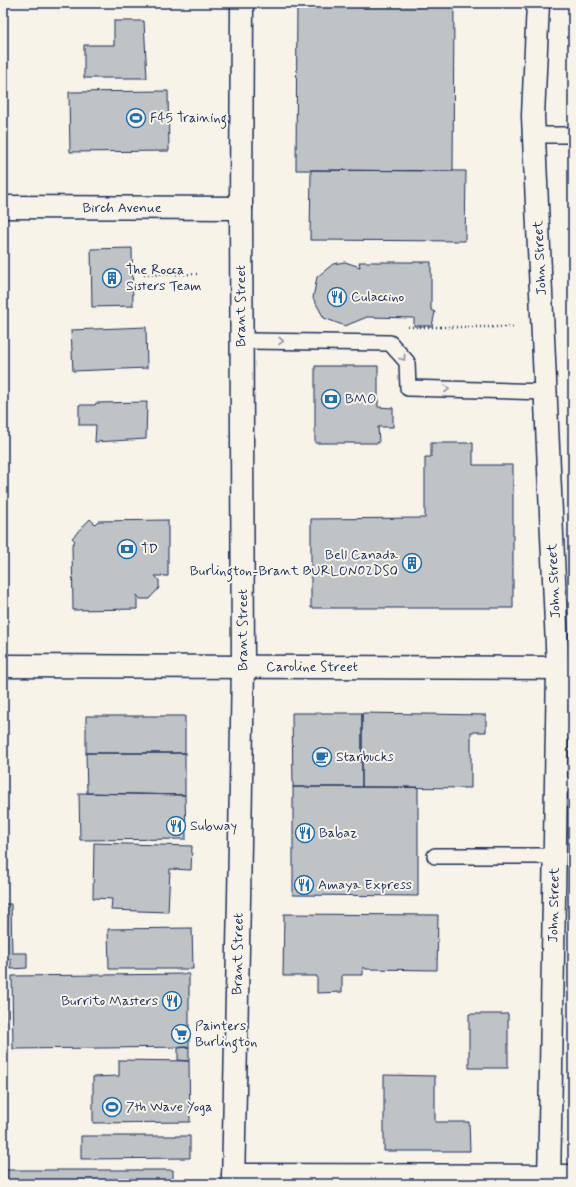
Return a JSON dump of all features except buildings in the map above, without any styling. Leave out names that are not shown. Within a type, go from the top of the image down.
[{"type":"street","name":"Brant Street","points":[[233,1180],[240,892],[243,666],[241,208],[242,3]]},
{"type":"street","name":"John Street","points":[[538,3],[533,116],[546,392],[566,668],[564,785],[555,856],[549,1180]]},
{"type":"street","name":"Birch Avenue","points":[[3,207],[241,208]]},
{"type":"street","name":"Caroline Street","points":[[3,666],[566,668]]},
{"type":"street","points":[[233,1180],[549,1180],[573,1176]]},
{"type":"lane","points":[[534,135],[573,135]]},
{"type":"lane","points":[[242,341],[390,343],[407,362],[408,388],[546,392]]},
{"type":"lane","points":[[435,856],[555,856]]},
{"type":"path","points":[[144,275],[200,274]]},
{"type":"path","points":[[403,327],[543,327]]},
{"type":"place","name":"F45 Training","points":[[136,118]]},
{"type":"place","name":"The Rocca Sisters Team","points":[[112,278]]},
{"type":"place","name":"Culaccino","points":[[337,297]]},
{"type":"place","name":"BMO","points":[[331,399]]},
{"type":"place","name":"TD","points":[[127,549]]},
{"type":"place","name":"Bell Canada Burlington-Brant BURLON02DS0","points":[[412,563]]},
{"type":"place","name":"Starbucks","points":[[322,757]]},
{"type":"place","name":"Subway","points":[[176,826]]},
{"type":"place","name":"Babaz","points":[[305,833]]},
{"type":"place","name":"Amaya Express","points":[[304,885]]},
{"type":"place","name":"Burrito Masters","points":[[172,1001]]},
{"type":"place","name":"Painters Burlington","points":[[181,1034]]},
{"type":"place","name":"7th Wave Yoga","points":[[112,1107]]}]
